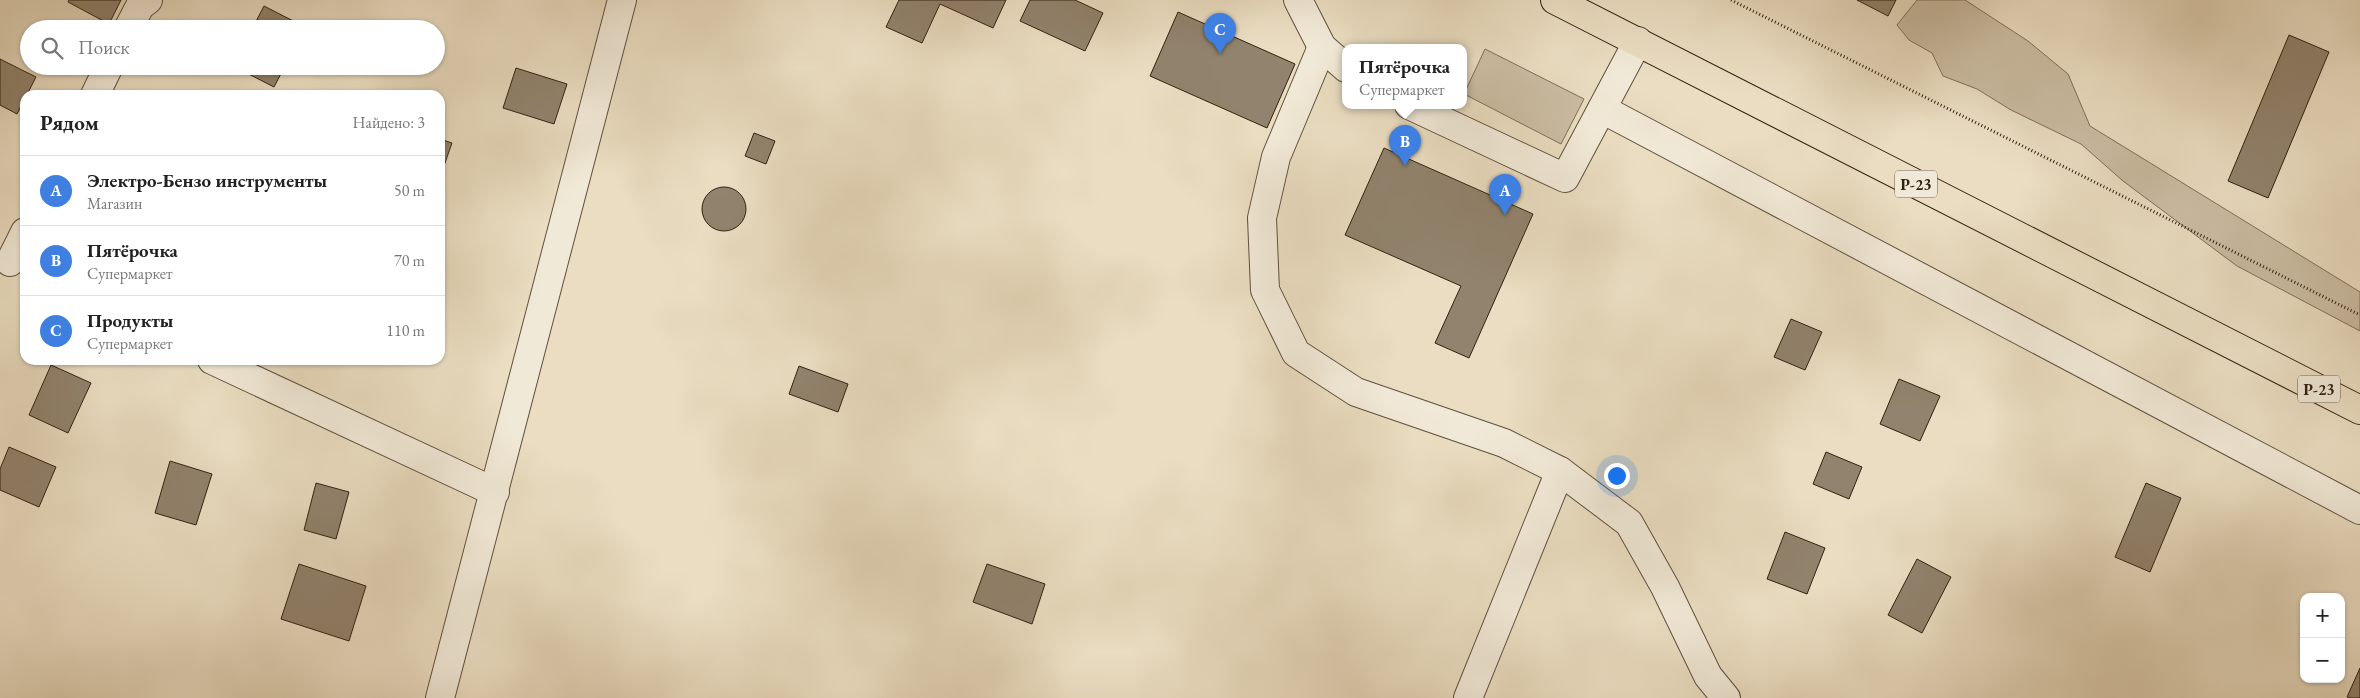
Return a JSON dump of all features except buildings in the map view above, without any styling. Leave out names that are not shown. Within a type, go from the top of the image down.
[{"type":"main road","name":"Р-23","points":[[1556,0],[2360,410]]},
{"type":"street","points":[[133,20],[140,6],[148,0]]},
{"type":"street","points":[[440,698],[622,0]]},
{"type":"street","points":[[1298,0],[1322,47],[1342,64]]},
{"type":"street","points":[[1418,109],[1565,178],[1638,42]]},
{"type":"street","points":[[1322,47],[1276,157],[1262,218],[1265,290],[1296,353],[1356,392],[1504,443],[1560,470],[1628,523],[1665,587],[1708,676],[1726,698]]},
{"type":"street","points":[[97,90],[104,75]]},
{"type":"street","points":[[1602,109],[2360,510]]},
{"type":"street","points":[[12,264],[20,244]]},
{"type":"street","points":[[223,365],[495,492]]},
{"type":"street","points":[[1468,698],[1560,470]]},
{"type":"path","points":[[1730,0],[2360,314]]},
{"type":"shaded area","points":[[1917,0],[1965,0],[2028,41],[2068,74],[2090,126],[2360,292],[2360,331],[2237,266],[2123,181],[2081,144],[2011,110],[1977,89],[1943,76],[1932,53],[1909,40],[1897,25]]},
{"type":"shaded area","points":[[1485,49],[1584,99],[1561,144],[1467,96],[1467,88]]},
{"type":"place","name":"Продукты","points":[[1220,54]]},
{"type":"place","name":"Пятёрочка","points":[[1405,166]]},
{"type":"place","name":"Электро-Бензо инструменты","points":[[1505,215]]}]
